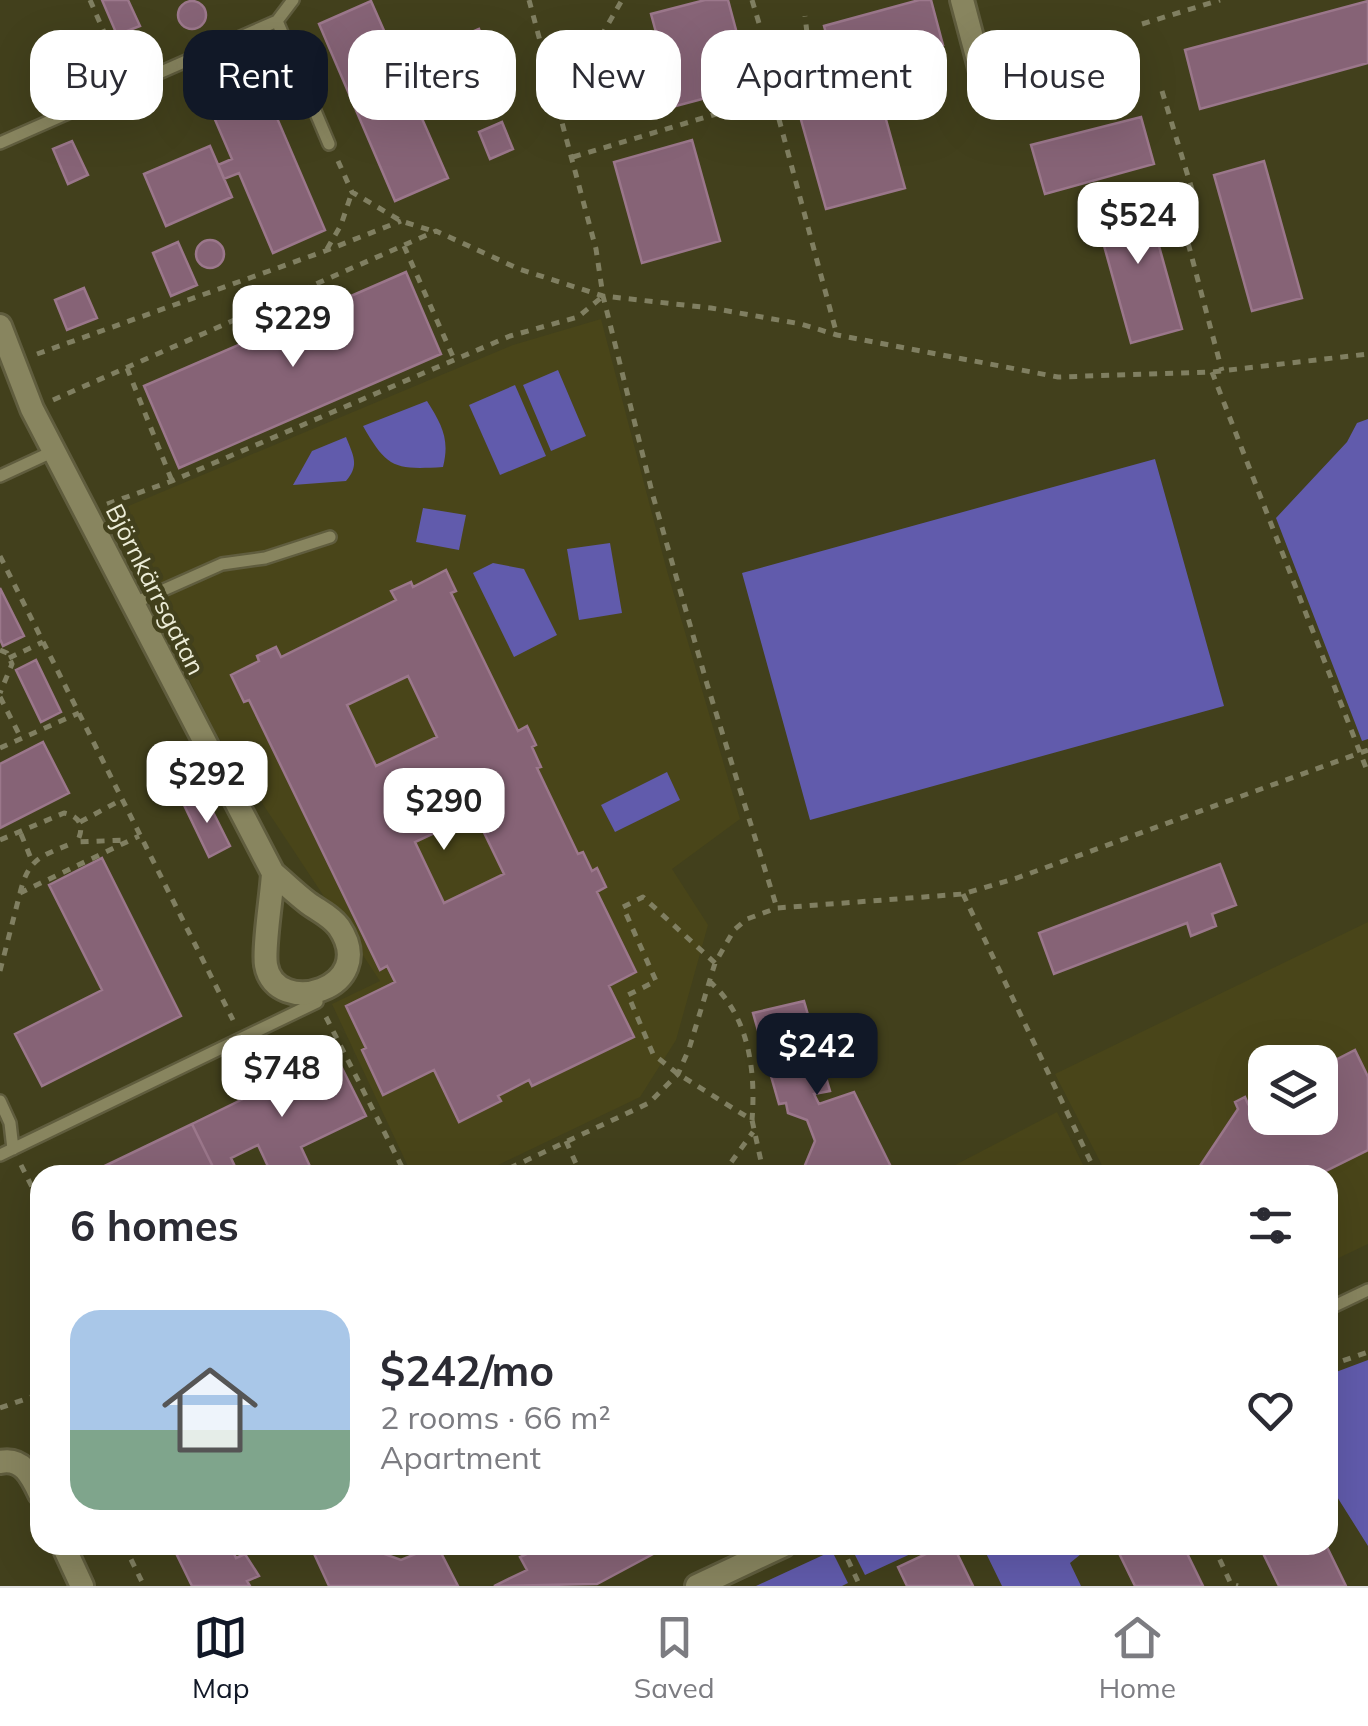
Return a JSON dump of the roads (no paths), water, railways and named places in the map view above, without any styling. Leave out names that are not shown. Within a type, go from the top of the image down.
[{"type":"street","points":[[962,0],[970,30]]},
{"type":"street","name":"Björnkärrsgatan","points":[[0,326],[32,410],[274,873],[336,922],[346,938],[348,956],[342,978],[315,998]]},
{"type":"street","points":[[274,873],[266,966],[275,982],[289,992],[315,998]]},
{"type":"street","points":[[0,1462],[19,1464],[30,1474]]},
{"type":"street","points":[[68,1555],[82,1586]]},
{"type":"street","points":[[697,1586],[748,1555]]},
{"type":"lane","points":[[0,143],[277,21],[293,0]]},
{"type":"lane","points":[[277,21],[330,144]]},
{"type":"lane","points":[[0,476],[54,451]]},
{"type":"lane","points":[[132,604],[222,564],[265,558],[330,537]]},
{"type":"lane","points":[[0,1155],[315,998]]},
{"type":"lane","points":[[0,1100],[10,1123],[13,1149]]},
{"type":"lane","points":[[1338,1305],[1368,1290]]}]
